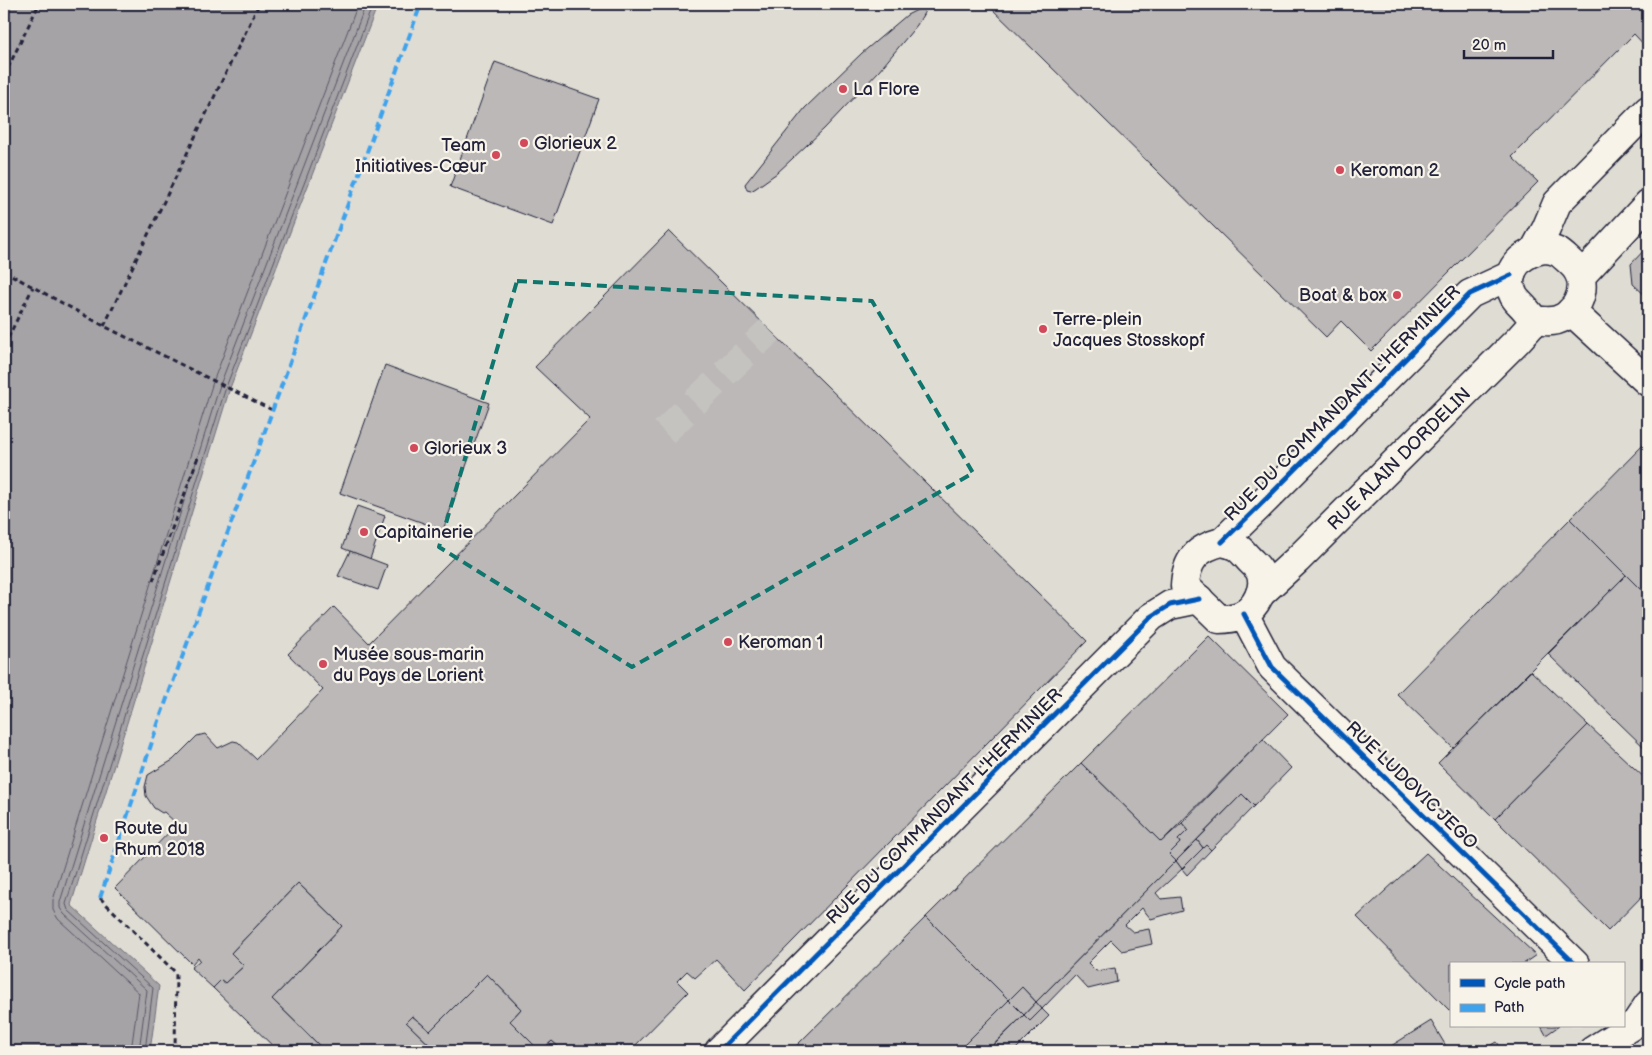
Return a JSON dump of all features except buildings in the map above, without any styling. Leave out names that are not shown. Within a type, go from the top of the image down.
[{"type":"street","points":[[1534,251],[1557,203],[1648,110]]},
{"type":"street","points":[[1581,276],[1648,204]]},
{"type":"street","points":[[1556,250],[1577,268],[1581,276],[1582,289],[1578,301],[1571,312],[1561,318],[1548,321],[1536,320],[1514,297],[1510,286],[1511,275],[1516,264],[1524,256],[1534,251],[1556,250]]},
{"type":"street","name":"RUE DU COMMANDANT L'HERMINIER","points":[[1222,542],[1470,294],[1511,275]]},
{"type":"street","points":[[1571,312],[1648,382]]},
{"type":"street","name":"RUE ALAIN DORDELIN","points":[[1252,604],[1536,320]]},
{"type":"street","points":[[1222,542],[1235,544],[1260,571],[1263,582],[1252,604],[1232,619],[1220,619],[1185,586],[1186,573],[1190,561],[1198,551],[1209,545],[1222,542]]},
{"type":"street","name":"RUE DU COMMANDANT L'HERMINIER","points":[[719,1051],[1151,617],[1170,605],[1199,599]]},
{"type":"street","name":"RUE LUDOVIC JEGO","points":[[1252,604],[1272,667],[1573,962]]},
{"type":"street","points":[[1624,1023],[1636,1013]]},
{"type":"street","points":[[1592,1051],[1619,1028]]},
{"type":"path","points":[[4,76],[39,4]]},
{"type":"path","points":[[104,326],[260,4]]},
{"type":"path","points":[[4,272],[104,326],[272,410]]},
{"type":"path","points":[[4,346],[33,287]]},
{"type":"path","points":[[153,581],[198,457]]},
{"type":"path","points":[[100,898],[176,973],[175,1051]]},
{"type":"highlighted area","points":[[517,281],[872,301],[973,473],[632,667],[439,547]]},
{"type":"shaded area","points":[[378,4],[1648,4],[1648,1051],[150,1051],[159,986],[71,906],[230,388]]},
{"type":"water","points":[[4,4],[378,4],[230,388],[71,905],[159,986],[150,1051],[4,1051]]},
{"type":"tunnel","points":[[664,432],[770,330]]},
{"type":"marked path","points":[[100,898],[161,715],[421,4]]},
{"type":"cycle path","points":[[1222,542],[1470,294],[1511,275]]},
{"type":"cycle path","points":[[719,1051],[1151,617],[1170,605],[1199,599]]},
{"type":"cycle path","points":[[1244,614],[1272,667],[1573,962]]},
{"type":"place","name":"La Flore","points":[[843,89]]},
{"type":"place","name":"Glorieux 2","points":[[524,143]]},
{"type":"place","name":"Team Initiatives-Cœur","points":[[496,155]]},
{"type":"place","name":"Keroman 2","points":[[1340,170]]},
{"type":"place","name":"Boat & box","points":[[1397,295]]},
{"type":"place","name":"Terre-plein Jacques Stosskopf","points":[[1043,329]]},
{"type":"place","name":"Glorieux 3","points":[[414,448]]},
{"type":"place","name":"Capitainerie","points":[[364,532]]},
{"type":"place","name":"Keroman 1","points":[[728,642]]},
{"type":"place","name":"Musée sous-marin du Pays de Lorient","points":[[323,664]]},
{"type":"place","name":"Route du Rhum 2018","points":[[104,838]]}]
